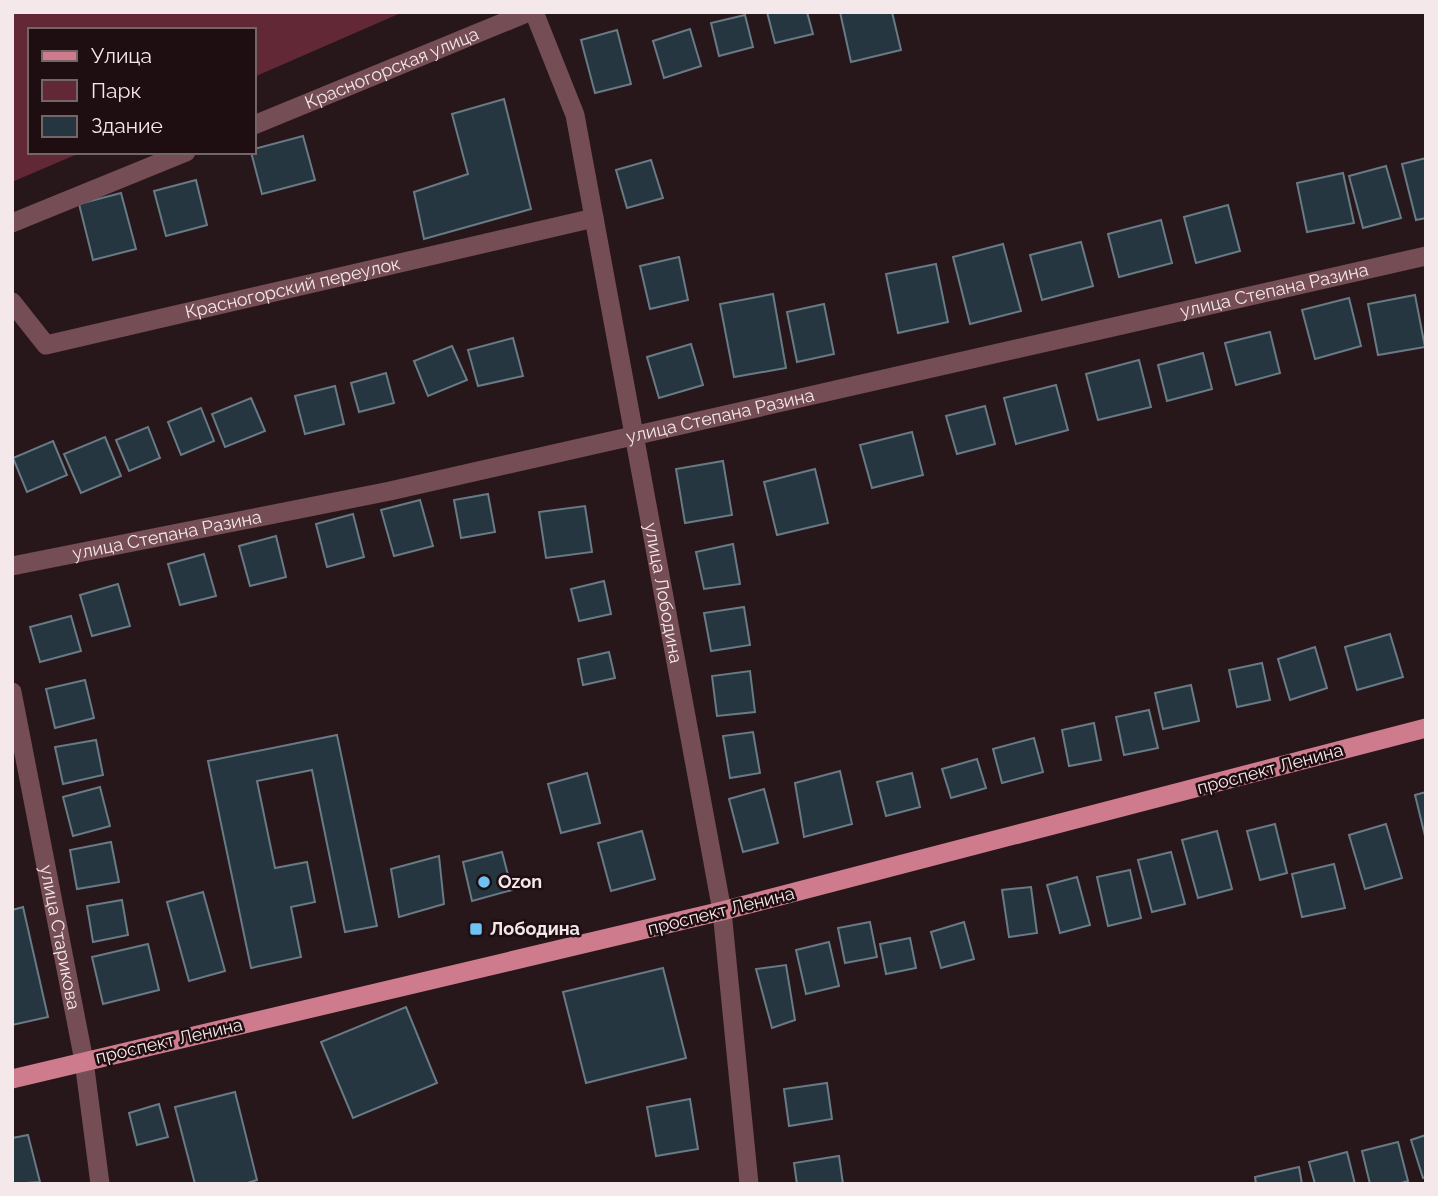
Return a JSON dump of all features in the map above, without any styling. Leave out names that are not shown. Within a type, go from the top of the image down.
[{"type":"main road","name":"проспект Ленина","points":[[12,1079],[722,911],[1426,729]]},
{"type":"street","name":"Красногорская улица","points":[[256,124],[531,12]]},
{"type":"street","name":"улица Лободина","points":[[531,12],[575,115],[722,911],[749,1184]]},
{"type":"street","points":[[12,223],[181,154]]},
{"type":"street","name":"Красногорский переулок","points":[[12,302],[46,345],[594,218]]},
{"type":"street","name":"улица Степана Разина","points":[[12,566],[390,491],[1426,256]]},
{"type":"street","name":"улица Старикова","points":[[12,692],[84,1062],[100,1184]]},
{"type":"green space","points":[[12,12],[403,12],[256,76],[256,28],[28,28],[28,154],[77,154],[12,182]]},
{"type":"building","points":[[767,12],[807,12],[813,34],[775,43]]},
{"type":"building","points":[[840,12],[892,12],[901,50],[851,62]]},
{"type":"building","points":[[745,15],[753,47],[719,56],[711,23]]},
{"type":"building","points":[[690,29],[701,66],[664,78],[653,41]]},
{"type":"building","points":[[617,30],[631,84],[595,93],[581,40]]},
{"type":"building","points":[[504,99],[531,209],[424,239],[414,192],[468,174],[452,114]]},
{"type":"building","points":[[303,136],[315,180],[262,194],[252,154],[256,154],[256,148]]},
{"type":"building","points":[[1426,158],[1426,218],[1416,220],[1402,164]]},
{"type":"building","points":[[651,160],[663,198],[627,208],[616,170]]},
{"type":"building","points":[[1386,166],[1401,218],[1363,228],[1349,176]]},
{"type":"building","points":[[1343,173],[1354,223],[1307,232],[1297,183]]},
{"type":"building","points":[[196,180],[207,225],[166,236],[154,191]]},
{"type":"building","points":[[121,193],[136,249],[93,260],[79,204]]},
{"type":"building","points":[[1228,205],[1240,251],[1196,263],[1184,217]]},
{"type":"building","points":[[1161,220],[1172,263],[1119,277],[1108,234]]},
{"type":"building","points":[[1081,242],[1093,286],[1042,300],[1030,255]]},
{"type":"building","points":[[1003,244],[1021,311],[970,324],[953,257]]},
{"type":"building","points":[[679,257],[688,300],[650,309],[640,266]]},
{"type":"building","points":[[936,264],[948,322],[898,333],[886,274]]},
{"type":"building","points":[[773,294],[786,368],[734,377],[720,304]]},
{"type":"building","points":[[1415,295],[1425,347],[1378,355],[1368,304]]},
{"type":"building","points":[[1349,298],[1361,346],[1315,359],[1302,310]]},
{"type":"building","points":[[824,304],[834,354],[797,362],[787,312]]},
{"type":"building","points":[[1270,332],[1280,373],[1236,385],[1225,343]]},
{"type":"building","points":[[513,338],[523,376],[478,386],[468,350]]},
{"type":"building","points":[[691,344],[703,385],[659,398],[647,357]]},
{"type":"building","points":[[452,346],[467,380],[428,396],[414,361]]},
{"type":"building","points":[[1203,353],[1212,389],[1167,401],[1158,365]]},
{"type":"building","points":[[1139,360],[1151,407],[1098,420],[1086,374]]},
{"type":"building","points":[[386,373],[394,403],[359,412],[351,383]]},
{"type":"building","points":[[1056,385],[1068,430],[1016,444],[1004,398]]},
{"type":"building","points":[[335,386],[344,424],[305,434],[295,396]]},
{"type":"building","points":[[251,398],[265,431],[225,447],[212,414]]},
{"type":"building","points":[[985,406],[995,444],[957,454],[946,416]]},
{"type":"building","points":[[201,408],[214,441],[181,455],[168,422]]},
{"type":"building","points":[[148,427],[160,458],[129,471],[116,440]]},
{"type":"building","points":[[912,432],[923,475],[872,488],[860,445]]},
{"type":"building","points":[[105,437],[121,476],[81,493],[64,454]]},
{"type":"building","points":[[53,441],[67,475],[27,492],[13,458]]},
{"type":"building","points":[[723,461],[732,515],[685,523],[676,469]]},
{"type":"building","points":[[815,469],[828,523],[777,535],[764,482]]},
{"type":"building","points":[[488,494],[495,532],[461,538],[454,500]]},
{"type":"building","points":[[420,500],[433,546],[394,556],[381,510]]},
{"type":"building","points":[[585,506],[592,552],[546,558],[539,512]]},
{"type":"building","points":[[353,514],[364,557],[327,567],[316,524]]},
{"type":"building","points":[[276,536],[286,577],[250,586],[239,546]]},
{"type":"building","points":[[733,544],[740,584],[704,589],[696,552]]},
{"type":"building","points":[[204,554],[216,596],[180,605],[168,564]]},
{"type":"building","points":[[604,581],[611,614],[579,621],[571,589]]},
{"type":"building","points":[[118,584],[130,626],[92,636],[80,595]]},
{"type":"building","points":[[744,607],[750,645],[711,651],[704,613]]},
{"type":"building","points":[[71,616],[81,651],[40,662],[30,627]]},
{"type":"building","points":[[1390,634],[1403,677],[1357,690],[1345,647]]},
{"type":"building","points":[[1315,647],[1327,688],[1290,700],[1278,659]]},
{"type":"building","points":[[609,652],[615,678],[583,685],[578,659]]},
{"type":"building","points":[[1262,663],[1270,700],[1237,707],[1229,670]]},
{"type":"building","points":[[750,671],[755,712],[717,716],[712,676]]},
{"type":"building","points":[[85,680],[94,718],[55,728],[46,689]]},
{"type":"building","points":[[1191,685],[1199,721],[1163,729],[1155,693]]},
{"type":"building","points":[[1149,710],[1158,748],[1124,755],[1116,717]]},
{"type":"building","points":[[1094,723],[1101,760],[1069,766],[1062,730]]},
{"type":"building","points":[[753,732],[760,773],[730,778],[723,736]]},
{"type":"building","points":[[337,735],[377,926],[345,932],[312,770],[257,781],[275,868],[307,862],[315,902],[291,907],[301,957],[251,968],[208,761]]},
{"type":"building","points":[[1034,738],[1043,772],[1002,783],[993,749]]},
{"type":"building","points":[[96,740],[103,775],[63,784],[55,747]]},
{"type":"building","points":[[977,759],[986,788],[951,798],[942,769]]},
{"type":"building","points":[[840,771],[852,824],[804,837],[795,783]]},
{"type":"building","points":[[587,773],[600,823],[561,833],[548,784]]},
{"type":"building","points":[[912,773],[920,807],[886,816],[877,782]]},
{"type":"building","points":[[100,787],[110,826],[73,836],[63,797]]},
{"type":"building","points":[[764,789],[778,843],[743,852],[729,799]]},
{"type":"building","points":[[1426,792],[1426,836],[1425,836],[1415,795]]},
{"type":"building","points":[[1275,824],[1287,873],[1260,880],[1247,831]]},
{"type":"building","points":[[1386,824],[1402,878],[1365,889],[1349,835]]},
{"type":"building","points":[[642,831],[655,879],[611,891],[598,843]]},
{"type":"building","points":[[1217,831],[1232,889],[1198,898],[1182,840]]},
{"type":"building","points":[[111,842],[119,882],[77,889],[70,850]]},
{"type":"building","points":[[502,852],[512,890],[472,901],[463,862]]},
{"type":"building","points":[[1171,852],[1185,904],[1152,912],[1138,860]]},
{"type":"building","points":[[439,856],[444,904],[399,917],[391,869]]},
{"type":"building","points":[[1334,864],[1345,908],[1302,917],[1292,874]]},
{"type":"building","points":[[1130,870],[1141,918],[1108,926],[1097,877]]},
{"type":"building","points":[[1077,877],[1090,925],[1060,933],[1047,885]]},
{"type":"building","points":[[1031,887],[1037,933],[1009,937],[1002,890]]},
{"type":"building","points":[[203,892],[225,971],[189,981],[167,902]]},
{"type":"building","points":[[122,900],[128,935],[93,942],[87,906]]},
{"type":"building","points":[[23,907],[48,1017],[12,1025],[12,910]]},
{"type":"building","points":[[870,922],[877,957],[845,963],[838,928]]},
{"type":"building","points":[[964,922],[974,959],[941,968],[931,932]]},
{"type":"building","points":[[910,938],[916,968],[886,974],[880,944]]},
{"type":"building","points":[[829,942],[839,986],[806,994],[796,950]]},
{"type":"building","points":[[148,944],[159,990],[103,1004],[92,957]]},
{"type":"building","points":[[786,965],[795,1020],[772,1028],[756,969]]},
{"type":"building","points":[[663,968],[686,1058],[586,1083],[563,992]]},
{"type":"building","points":[[406,1007],[437,1083],[353,1118],[321,1042]]},
{"type":"building","points":[[827,1083],[832,1119],[789,1126],[784,1089]]},
{"type":"building","points":[[235,1092],[257,1180],[244,1184],[195,1184],[175,1107]]},
{"type":"building","points":[[690,1099],[698,1149],[656,1156],[647,1107]]},
{"type":"building","points":[[159,1104],[168,1137],[137,1145],[129,1113]]},
{"type":"building","points":[[28,1135],[40,1182],[12,1184],[12,1138]]},
{"type":"building","points":[[1426,1135],[1426,1177],[1423,1178],[1411,1140]]},
{"type":"building","points":[[1398,1142],[1408,1181],[1398,1184],[1370,1184],[1362,1151]]},
{"type":"building","points":[[1347,1152],[1355,1184],[1315,1184],[1309,1162]]},
{"type":"building","points":[[839,1156],[843,1184],[797,1184],[794,1163]]},
{"type":"building","points":[[1299,1167],[1302,1184],[1256,1184],[1255,1177]]},
{"type":"place","name":"Ozon","points":[[484,882]]},
{"type":"place","name":"Лободина","points":[[476,929]]}]
